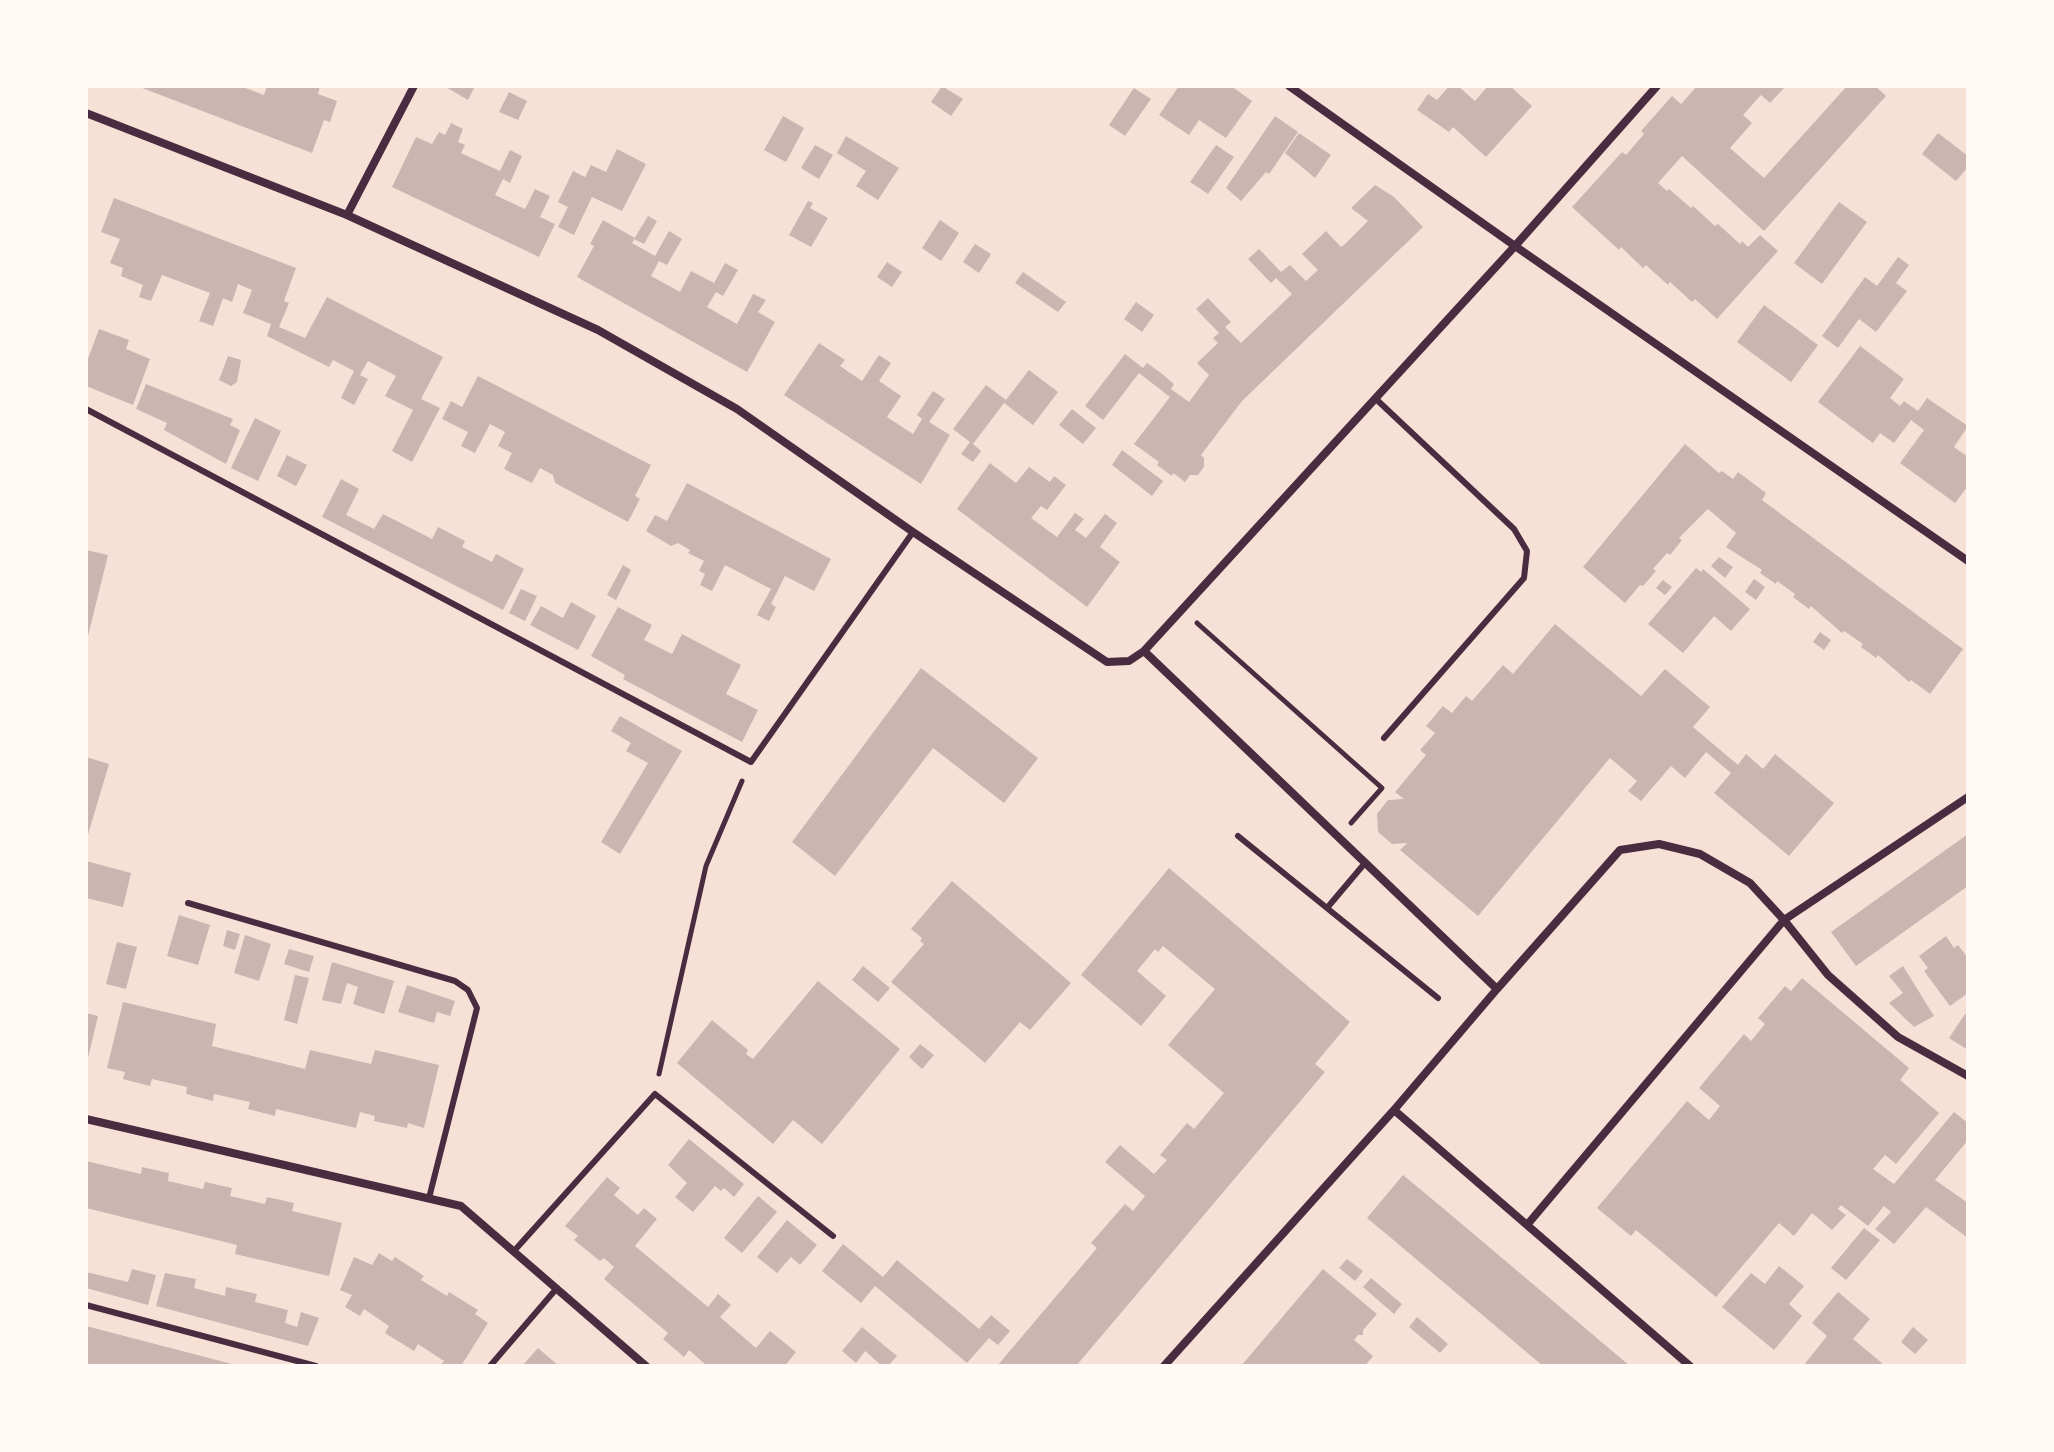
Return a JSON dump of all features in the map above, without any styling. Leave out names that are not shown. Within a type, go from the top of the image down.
[{"type":"street","points":[[347,215],[414,86]]},
{"type":"street","points":[[1289,86],[1968,561]]},
{"type":"street","points":[[86,113],[347,215],[598,330],[737,409],[1107,662],[1129,661],[1144,651],[1377,400],[1657,86]]},
{"type":"street","points":[[1144,651],[1497,989]]},
{"type":"street","points":[[1527,1225],[1784,920],[1968,797]]},
{"type":"street","points":[[1164,1366],[1394,1110],[1620,850],[1659,844],[1700,854],[1750,883],[1828,975],[1898,1037],[1968,1076]]},
{"type":"street","points":[[1394,1110],[1690,1366]]},
{"type":"street","points":[[86,1119],[461,1206],[646,1366]]},
{"type":"lane","points":[[1377,400],[1514,529],[1527,551],[1524,578],[1384,738]]},
{"type":"lane","points":[[86,409],[751,762],[913,532]]},
{"type":"lane","points":[[1238,836],[1438,998]]},
{"type":"lane","points":[[1327,908],[1365,863]]},
{"type":"lane","points":[[188,903],[455,981],[468,990],[477,1008],[429,1198]]},
{"type":"lane","points":[[514,1251],[655,1094],[833,1236]]},
{"type":"lane","points":[[490,1366],[557,1288]]},
{"type":"lane","points":[[86,1305],[316,1366]]},
{"type":"path","points":[[1182,609],[1382,788],[1338,837]]},
{"type":"path","points":[[655,1094],[706,866],[751,762]]},
{"type":"building","points":[[137,86],[240,86],[264,95],[267,86],[320,86],[318,94],[337,101],[330,122],[324,120],[312,153]]},
{"type":"building","points":[[444,86],[475,86],[468,100]]},
{"type":"building","points":[[942,86],[963,99],[951,116],[931,102]]},
{"type":"building","points":[[1179,86],[1231,86],[1252,101],[1226,138],[1199,120],[1189,135],[1159,115]]},
{"type":"building","points":[[1449,86],[1458,86],[1475,101],[1488,86],[1510,86],[1532,106],[1486,157],[1453,127],[1449,132],[1417,110],[1428,94],[1437,100]]},
{"type":"building","points":[[1697,86],[1786,86],[1770,103],[1761,95],[1743,115],[1752,123],[1730,148],[1764,178],[1847,86],[1875,86],[1886,96],[1764,231],[1682,156],[1658,183],[1691,208],[1693,206],[1715,226],[1718,224],[1740,244],[1742,241],[1748,247],[1760,235],[1778,251],[1717,319],[1695,299],[1692,302],[1646,265],[1643,268],[1621,247],[1619,250],[1572,207],[1622,152],[1626,155],[1644,134],[1641,131],[1672,96],[1681,104]]},
{"type":"building","points":[[1134,88],[1151,99],[1125,136],[1109,125]]},
{"type":"building","points":[[509,92],[527,101],[518,120],[499,112]]},
{"type":"building","points":[[783,116],[804,128],[786,162],[764,150]]},
{"type":"building","points":[[1275,116],[1298,132],[1269,174],[1266,172],[1241,201],[1226,188]]},
{"type":"building","points":[[451,123],[463,129],[458,142],[465,145],[461,153],[500,171],[510,150],[522,156],[510,183],[503,179],[495,195],[525,209],[535,189],[550,196],[540,217],[555,224],[539,257],[392,187],[416,137],[432,144],[439,132],[445,135]]},
{"type":"building","points":[[1299,133],[1331,155],[1315,178],[1285,153]]},
{"type":"building","points":[[1938,133],[1968,156],[1968,167],[1956,181],[1922,154]]},
{"type":"building","points":[[846,136],[899,168],[878,200],[856,186],[866,171],[837,153]]},
{"type":"building","points":[[815,145],[833,155],[819,179],[801,168]]},
{"type":"building","points":[[1216,145],[1234,157],[1208,194],[1190,182]]},
{"type":"building","points":[[617,149],[646,164],[622,211],[592,197],[574,235],[558,227],[568,207],[558,202],[573,171],[585,177],[591,165],[606,172]]},
{"type":"building","points":[[1375,185],[1394,197],[1423,227],[1242,401],[1201,455],[1204,467],[1198,475],[1190,475],[1185,482],[1173,473],[1172,476],[1134,444],[1170,397],[1139,373],[1103,420],[1085,406],[1125,354],[1143,368],[1147,363],[1161,373],[1174,384],[1171,389],[1189,402],[1209,375],[1197,363],[1218,343],[1213,338],[1219,333],[1196,309],[1208,298],[1231,322],[1225,327],[1241,343],[1292,294],[1276,278],[1271,283],[1248,259],[1259,249],[1281,272],[1290,265],[1306,281],[1318,270],[1302,254],[1326,231],[1341,247],[1344,245],[1368,221],[1351,208]]},
{"type":"building","points":[[114,198],[296,268],[284,301],[289,303],[279,327],[305,338],[327,297],[443,357],[421,399],[440,408],[412,462],[392,451],[413,410],[385,396],[396,376],[368,361],[360,375],[368,379],[354,405],[341,398],[354,371],[333,360],[329,367],[267,336],[271,324],[243,313],[252,290],[238,284],[232,302],[223,298],[213,326],[199,321],[210,293],[162,275],[151,301],[139,297],[143,285],[121,276],[123,268],[110,263],[120,239],[101,232]]},
{"type":"building","points":[[808,201],[813,203],[810,208],[828,218],[811,247],[789,235]]},
{"type":"building","points":[[1839,202],[1867,222],[1822,284],[1794,263]]},
{"type":"building","points":[[648,216],[657,221],[644,244],[634,239]]},
{"type":"building","points":[[603,220],[635,238],[632,243],[655,256],[669,231],[682,239],[667,265],[659,261],[651,276],[680,292],[691,271],[714,283],[725,263],[738,270],[723,296],[716,292],[707,307],[737,324],[753,294],[766,300],[758,312],[775,322],[747,372],[577,277],[594,246],[590,244]]},
{"type":"building","points":[[940,220],[959,233],[941,261],[922,248]]},
{"type":"building","points":[[975,244],[991,254],[979,273],[963,262]]},
{"type":"building","points":[[1898,257],[1909,265],[1896,283],[1907,291],[1876,332],[1859,319],[1838,348],[1822,336],[1865,277],[1877,286]]},
{"type":"building","points":[[887,262],[902,272],[892,287],[877,277]]},
{"type":"building","points":[[1023,272],[1066,302],[1058,312],[1015,283]]},
{"type":"building","points":[[1136,302],[1154,315],[1142,332],[1124,319]]},
{"type":"building","points":[[1764,305],[1818,345],[1791,382],[1737,342]]},
{"type":"building","points":[[99,329],[129,340],[126,349],[150,359],[133,405],[86,386],[86,364]]},
{"type":"building","points":[[819,343],[845,360],[840,366],[862,381],[879,355],[891,363],[879,381],[901,396],[887,417],[913,434],[922,419],[917,415],[933,391],[945,399],[929,422],[950,435],[921,484],[784,395]]},
{"type":"building","points":[[1860,346],[1904,379],[1890,398],[1900,406],[1904,401],[1918,411],[1927,398],[1968,426],[1954,447],[1968,457],[1968,486],[1955,503],[1900,463],[1924,430],[1911,420],[1894,443],[1880,433],[1873,443],[1818,402]]},
{"type":"building","points":[[228,356],[241,360],[237,382],[231,386],[219,380]]},
{"type":"building","points":[[1029,370],[1058,392],[1033,425],[1004,403],[973,444],[981,451],[973,462],[961,454],[970,442],[953,429],[986,385],[1006,400]]},
{"type":"building","points":[[478,376],[651,465],[635,496],[640,499],[628,522],[555,483],[553,475],[540,468],[532,483],[504,469],[512,453],[498,446],[505,432],[490,424],[475,453],[461,446],[468,432],[442,419],[451,401],[462,407]]},
{"type":"building","points":[[146,384],[233,419],[230,425],[240,430],[226,464],[164,430],[167,423],[136,409]]},
{"type":"building","points":[[1072,409],[1096,428],[1083,444],[1059,425]]},
{"type":"building","points":[[255,418],[281,431],[258,481],[231,468]]},
{"type":"building","points":[[1685,444],[1719,473],[1722,471],[1733,479],[1738,472],[1766,493],[1762,500],[1963,649],[1930,694],[1911,680],[1909,682],[1878,655],[1876,658],[1861,647],[1863,644],[1844,631],[1842,633],[1811,606],[1809,609],[1793,597],[1795,594],[1777,581],[1776,584],[1760,573],[1762,570],[1726,547],[1736,533],[1708,509],[1679,538],[1682,540],[1670,555],[1667,553],[1653,569],[1656,571],[1625,603],[1583,567]]},
{"type":"building","points":[[1122,450],[1163,481],[1152,496],[1112,465]]},
{"type":"building","points":[[287,455],[307,465],[296,486],[277,476]]},
{"type":"building","points":[[990,463],[1016,483],[1029,467],[1050,482],[1054,476],[1066,485],[1047,510],[1041,506],[1031,518],[1057,537],[1075,513],[1084,519],[1075,530],[1086,538],[1105,514],[1117,523],[1100,547],[1120,562],[1087,607],[957,509]]},
{"type":"building","points":[[341,479],[359,489],[346,515],[374,529],[383,514],[432,539],[438,527],[465,541],[462,547],[492,562],[496,554],[524,569],[503,610],[322,517]]},
{"type":"building","points":[[687,483],[831,559],[814,591],[785,576],[771,604],[776,607],[769,621],[757,615],[771,589],[725,565],[712,591],[700,585],[705,574],[699,571],[704,561],[688,553],[690,550],[678,543],[671,546],[646,531],[655,515],[667,521]]},
{"type":"building","points":[[86,550],[108,555],[87,640],[86,640]]},
{"type":"building","points":[[1719,557],[1733,567],[1725,578],[1711,566]]},
{"type":"building","points":[[623,565],[631,570],[616,600],[607,595]]},
{"type":"building","points":[[1696,568],[1701,572],[1703,569],[1750,609],[1731,631],[1714,616],[1683,653],[1648,624]]},
{"type":"building","points":[[1754,579],[1765,587],[1756,600],[1745,592]]},
{"type":"building","points":[[1663,580],[1672,587],[1665,595],[1656,588]]},
{"type":"building","points":[[521,589],[537,596],[525,621],[509,613]]},
{"type":"building","points":[[571,602],[596,616],[578,650],[530,625],[541,606],[563,618]]},
{"type":"building","points":[[618,607],[652,625],[644,640],[672,654],[682,634],[741,665],[726,694],[758,710],[742,742],[623,679],[625,675],[591,656]]},
{"type":"building","points":[[1555,624],[1641,696],[1665,669],[1710,707],[1693,727],[1738,765],[1746,754],[1763,769],[1775,754],[1834,803],[1789,856],[1714,793],[1731,773],[1706,752],[1685,778],[1671,766],[1641,801],[1628,791],[1637,781],[1610,758],[1478,916],[1400,850],[1407,843],[1392,844],[1378,832],[1377,814],[1388,800],[1404,799],[1395,792],[1426,755],[1420,750],[1435,733],[1426,726],[1443,706],[1452,713],[1466,696],[1472,701],[1503,665],[1513,674]]},
{"type":"building","points":[[1820,632],[1831,640],[1824,650],[1813,642]]},
{"type":"building","points":[[921,668],[1038,758],[1004,803],[933,748],[835,876],[792,842]]},
{"type":"building","points":[[620,716],[682,751],[620,854],[601,842],[648,763],[626,751],[631,743],[611,731]]},
{"type":"building","points":[[86,757],[109,764],[87,838],[86,838]]},
{"type":"building","points":[[1968,834],[1968,886],[1856,966],[1831,932]]},
{"type":"building","points":[[86,861],[131,873],[123,907],[86,898]]},
{"type":"building","points":[[1169,868],[1350,1022],[1315,1064],[1325,1072],[1076,1366],[997,1366],[1097,1248],[1091,1243],[1125,1204],[1133,1211],[1145,1196],[1105,1162],[1120,1145],[1154,1174],[1167,1160],[1160,1155],[1187,1123],[1194,1129],[1224,1093],[1168,1045],[1215,989],[1163,946],[1158,952],[1155,949],[1137,971],[1166,996],[1141,1026],[1081,975]]},
{"type":"building","points":[[952,881],[1071,983],[1030,1030],[1020,1022],[985,1063],[891,982],[924,944],[920,941],[922,938],[911,929]]},
{"type":"building","points":[[179,915],[210,925],[198,965],[167,956]]},
{"type":"building","points":[[227,930],[240,934],[235,950],[223,946]]},
{"type":"building","points":[[245,935],[271,944],[259,981],[234,973]]},
{"type":"building","points":[[1946,936],[1954,948],[1958,945],[1968,958],[1968,993],[1950,1006],[1924,971],[1928,968],[1919,956]]},
{"type":"building","points":[[117,942],[137,947],[126,989],[106,984]]},
{"type":"building","points":[[289,949],[314,956],[309,972],[284,964]]},
{"type":"building","points":[[332,962],[394,981],[384,1014],[353,1004],[358,987],[347,983],[341,1004],[322,1000]]},
{"type":"building","points":[[863,966],[890,988],[878,1002],[852,980]]},
{"type":"building","points":[[1903,966],[1934,1016],[1914,1027],[1889,1003],[1903,993],[1889,976]]},
{"type":"building","points":[[295,975],[309,978],[297,1024],[284,1020]]},
{"type":"building","points":[[1802,978],[1909,1068],[1900,1080],[1939,1113],[1896,1164],[1885,1155],[1873,1169],[1894,1184],[1954,1112],[1968,1123],[1968,1140],[1935,1180],[1968,1203],[1968,1238],[1926,1207],[1894,1244],[1875,1229],[1891,1212],[1884,1206],[1868,1226],[1841,1205],[1838,1209],[1846,1215],[1832,1230],[1812,1213],[1794,1236],[1779,1223],[1716,1297],[1636,1230],[1631,1236],[1597,1208],[1687,1101],[1709,1120],[1720,1106],[1699,1088],[1744,1034],[1751,1041],[1765,1024],[1758,1018],[1785,986],[1791,991]]},
{"type":"building","points":[[818,981],[900,1049],[822,1144],[793,1120],[773,1144],[677,1063],[712,1020],[748,1050],[746,1054],[753,1059]]},
{"type":"building","points":[[407,985],[455,1001],[450,1016],[437,1012],[434,1023],[398,1012]]},
{"type":"building","points":[[123,1002],[216,1024],[212,1046],[305,1069],[310,1050],[371,1064],[375,1050],[439,1065],[424,1128],[408,1123],[407,1128],[374,1121],[375,1116],[360,1112],[356,1128],[276,1109],[275,1116],[248,1109],[250,1102],[214,1094],[213,1101],[186,1094],[187,1087],[152,1079],[150,1086],[123,1079],[125,1072],[107,1068]]},
{"type":"building","points":[[86,1013],[98,1016],[87,1062],[86,1062]]},
{"type":"building","points":[[1965,1014],[1968,1016],[1968,1050],[1949,1038]]},
{"type":"building","points":[[920,1044],[934,1055],[922,1069],[909,1057]]},
{"type":"building","points":[[689,1139],[744,1184],[734,1197],[724,1188],[721,1191],[715,1186],[693,1212],[675,1197],[687,1183],[668,1165]]},
{"type":"building","points":[[86,1161],[141,1174],[142,1167],[169,1173],[168,1181],[203,1189],[205,1182],[232,1188],[230,1196],[265,1204],[267,1197],[294,1203],[292,1211],[342,1223],[329,1276],[235,1254],[237,1245],[86,1208]]},
{"type":"building","points":[[1403,1175],[1630,1366],[1543,1366],[1367,1218]]},
{"type":"building","points":[[607,1177],[620,1188],[614,1195],[638,1215],[644,1208],[657,1219],[635,1246],[708,1307],[718,1294],[731,1305],[720,1317],[756,1348],[770,1331],[796,1352],[785,1366],[707,1366],[689,1350],[684,1357],[663,1339],[668,1333],[604,1279],[614,1267],[604,1258],[600,1261],[574,1240],[578,1236],[565,1226]]},
{"type":"building","points":[[758,1196],[777,1212],[742,1253],[724,1238]]},
{"type":"building","points":[[787,1220],[817,1245],[800,1265],[791,1257],[777,1273],[757,1257]]},
{"type":"building","points":[[1864,1228],[1880,1240],[1846,1280],[1831,1268]]},
{"type":"building","points":[[843,1244],[883,1277],[897,1260],[979,1329],[991,1315],[1010,1331],[998,1345],[989,1338],[967,1363],[875,1286],[861,1303],[822,1271]]},
{"type":"building","points":[[379,1253],[392,1261],[395,1257],[424,1276],[421,1280],[447,1296],[449,1292],[478,1310],[475,1314],[488,1323],[461,1366],[440,1366],[444,1361],[418,1344],[414,1351],[385,1333],[389,1326],[364,1309],[360,1316],[345,1307],[352,1295],[340,1290],[354,1257],[372,1265]]},
{"type":"building","points":[[1347,1259],[1363,1271],[1355,1281],[1339,1268]]},
{"type":"building","points":[[1779,1266],[1804,1286],[1789,1304],[1802,1316],[1774,1350],[1722,1307],[1751,1273],[1765,1284]]},
{"type":"building","points":[[132,1269],[156,1275],[148,1305],[86,1288],[86,1272],[128,1282]]},
{"type":"building","points":[[1323,1269],[1377,1314],[1363,1330],[1363,1335],[1358,1335],[1354,1340],[1373,1356],[1365,1366],[1241,1366]]},
{"type":"building","points":[[165,1273],[196,1279],[194,1288],[225,1296],[226,1287],[257,1294],[255,1302],[288,1310],[285,1323],[297,1327],[301,1312],[319,1318],[308,1346],[156,1306]]},
{"type":"building","points":[[1371,1278],[1402,1304],[1394,1314],[1363,1287]]},
{"type":"building","points":[[1838,1292],[1870,1319],[1853,1339],[1882,1363],[1880,1366],[1803,1366],[1827,1336],[1812,1323]]},
{"type":"building","points":[[1417,1317],[1448,1344],[1440,1353],[1409,1327]]},
{"type":"building","points":[[86,1326],[236,1365],[236,1366],[86,1366]]},
{"type":"building","points":[[862,1327],[897,1356],[888,1366],[882,1366],[865,1351],[856,1363],[842,1351]]},
{"type":"building","points":[[1913,1327],[1928,1340],[1915,1354],[1901,1342]]},
{"type":"building","points":[[538,1348],[559,1366],[522,1366]]}]
